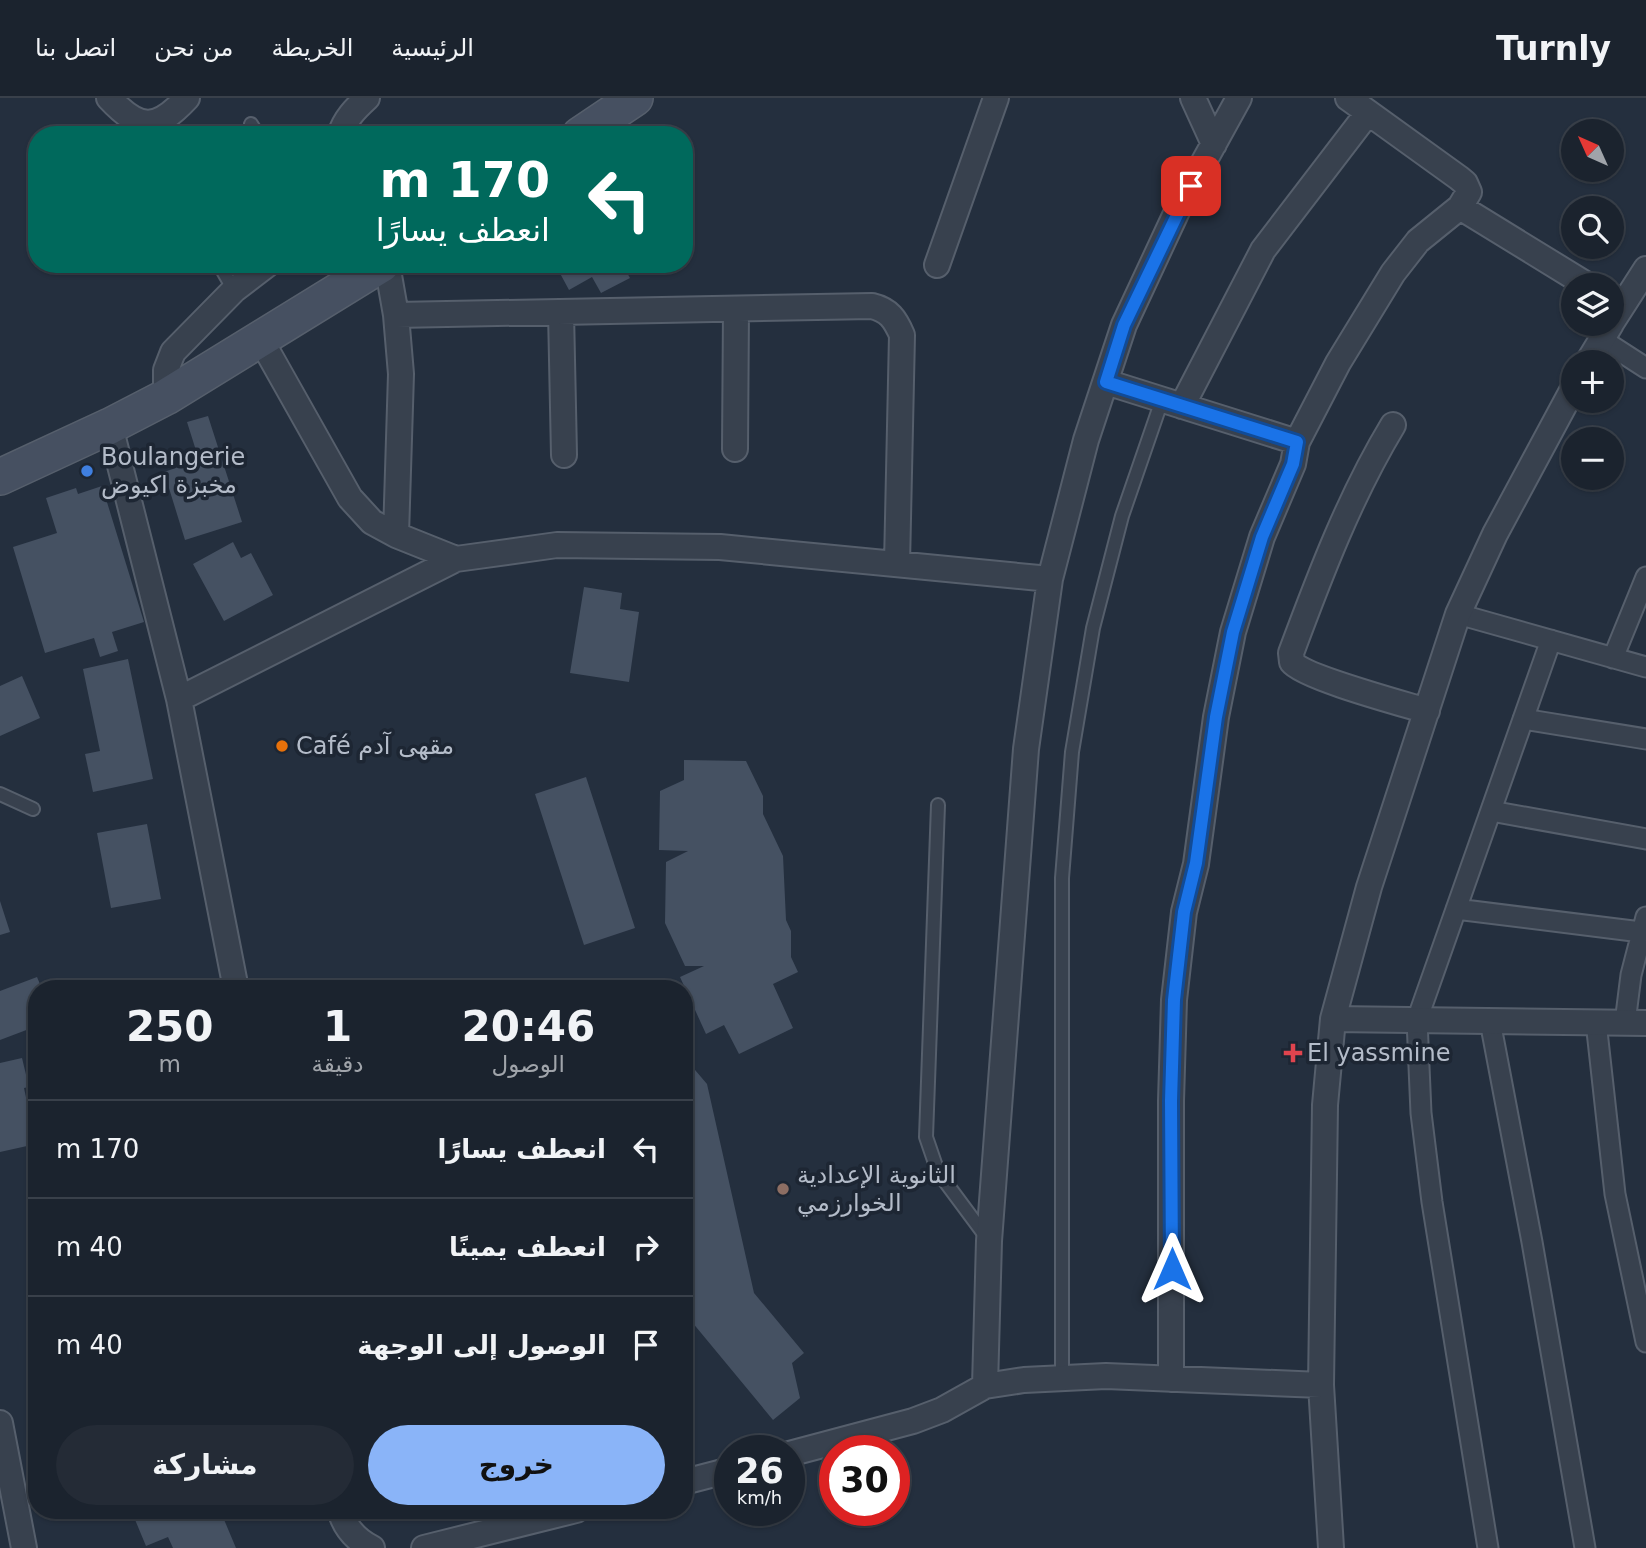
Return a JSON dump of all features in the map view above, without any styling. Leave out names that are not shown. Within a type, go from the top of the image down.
[{"type":"main road","points":[[593,126],[635,98]]},
{"type":"main road","points":[[0,477],[166,397],[369,273]]},
{"type":"street","points":[[109,98],[137,126]]},
{"type":"street","points":[[142,126],[170,116],[187,98]]},
{"type":"street","points":[[342,126],[367,98]]},
{"type":"street","points":[[937,265],[996,98]]},
{"type":"street","points":[[1193,98],[1214,144]]},
{"type":"street","points":[[985,1386],[989,1241],[1026,749],[1050,579],[1086,440],[1124,325],[1179,206],[1239,98]]},
{"type":"street","points":[[1171,1379],[1174,1000],[1184,912],[1196,863],[1216,717],[1233,632],[1262,537],[1293,464],[1297,442],[1338,363],[1393,272],[1418,241],[1460,207],[1469,191],[1465,183],[1348,98]]},
{"type":"street","points":[[1172,403],[1263,250],[1367,114]]},
{"type":"street","points":[[1460,207],[1567,273]]},
{"type":"street","points":[[1624,301],[1646,269]]},
{"type":"street","points":[[166,397],[166,370],[173,352],[234,290],[256,273]]},
{"type":"street","points":[[386,273],[396,315],[401,373],[396,535]]},
{"type":"street","points":[[396,315],[872,306],[885,309],[895,320],[902,335],[897,564]]},
{"type":"street","points":[[735,449],[736,309]]},
{"type":"street","points":[[561,312],[565,455]]},
{"type":"street","points":[[1624,336],[1646,368]]},
{"type":"street","points":[[261,340],[350,498],[372,522],[396,535],[456,559]]},
{"type":"street","points":[[1106,382],[1297,442]]},
{"type":"street","points":[[1331,1548],[1321,1385],[1325,1105],[1333,1019],[1368,887],[1458,614],[1495,534],[1561,411]]},
{"type":"street","points":[[1393,425],[1371,463],[1321,572],[1291,653],[1292,662],[1302,670],[1368,694],[1427,711]]},
{"type":"street","points":[[110,426],[179,699],[234,980]]},
{"type":"street","points":[[179,699],[456,559],[557,545],[720,547],[1050,579]]},
{"type":"street","points":[[1613,658],[1646,577]]},
{"type":"street","points":[[1458,614],[1646,667]]},
{"type":"street","points":[[1488,1548],[1432,1202],[1421,1112],[1417,1020],[1551,640]]},
{"type":"street","points":[[1523,719],[1646,739]]},
{"type":"street","points":[[1490,811],[1646,839]]},
{"type":"street","points":[[1333,1019],[1635,1023],[1631,975],[1643,925],[1456,909]]},
{"type":"street","points":[[1490,1021],[1532,1242],[1585,1548]]},
{"type":"street","points":[[1596,1022],[1615,1194],[1646,1342]]},
{"type":"street","points":[[805,1450],[913,1421],[942,1410],[985,1386],[1024,1380],[1106,1376],[1321,1385]]},
{"type":"street","points":[[0,1423],[24,1548]]},
{"type":"street","points":[[693,1480],[714,1474]]},
{"type":"street","points":[[344,1519],[349,1530],[372,1548]]},
{"type":"street","points":[[424,1548],[540,1519]]},
{"type":"lane","points":[[224,273],[234,290]]},
{"type":"lane","points":[[1062,1378],[1062,878],[1072,752],[1093,628],[1122,516],[1172,403]]},
{"type":"lane","points":[[0,794],[33,809]]},
{"type":"lane","points":[[938,805],[926,1137],[938,1172],[989,1241]]},
{"type":"building","points":[[560,273],[627,273],[630,278],[601,293],[592,277],[569,290]]},
{"type":"building","points":[[208,416],[242,522],[185,540],[164,472],[199,460],[187,422]]},
{"type":"building","points":[[102,486],[144,622],[112,632],[118,651],[100,657],[94,638],[45,653],[13,547],[57,533],[46,498],[76,488],[78,494]]},
{"type":"building","points":[[233,542],[241,558],[251,553],[273,595],[224,621],[193,564]]},
{"type":"building","points":[[584,587],[622,593],[620,609],[639,612],[629,682],[570,673]]},
{"type":"building","points":[[128,659],[153,779],[93,792],[85,754],[100,751],[83,669]]},
{"type":"building","points":[[22,676],[40,718],[0,736],[0,686]]},
{"type":"building","points":[[684,760],[746,761],[763,796],[763,814],[783,856],[786,920],[791,931],[791,957],[798,972],[773,984],[793,1028],[739,1054],[724,1025],[706,1034],[693,1006],[693,980],[681,980],[680,977],[704,966],[685,966],[665,923],[666,862],[688,851],[659,850],[660,791],[684,780]]},
{"type":"building","points":[[586,777],[635,928],[584,945],[535,794]]},
{"type":"building","points":[[147,824],[161,899],[111,908],[97,833]]},
{"type":"building","points":[[0,901],[10,932],[0,935]]},
{"type":"building","points":[[28,980],[28,1029],[0,1040],[0,991]]},
{"type":"building","points":[[22,1058],[28,1083],[28,1087],[24,1088],[28,1107],[28,1146],[0,1152],[0,1063]]},
{"type":"building","points":[[693,1068],[707,1084],[754,1293],[804,1353],[792,1363],[800,1398],[773,1420],[693,1323]]},
{"type":"building","points":[[135,1519],[224,1519],[236,1548],[173,1548],[168,1537],[146,1546]]},
{"type":"place","name":"Boulangerie مخبزة اكيوض","points":[[87,471]]},
{"type":"place","name":"Café مقهى آدم","points":[[282,746]]},
{"type":"place","name":"El yassmine","points":[[1293,1053]]},
{"type":"place","name":"الثانوية الإعدادية الخوارزمي","points":[[783,1189]]},
{"type":"route","points":[[1172,1269],[1171,1101],[1174,1000],[1184,912],[1196,863],[1216,717],[1233,632],[1243,592],[1262,537],[1293,464],[1297,442],[1106,382],[1124,325],[1179,206],[1191,186]]}]
